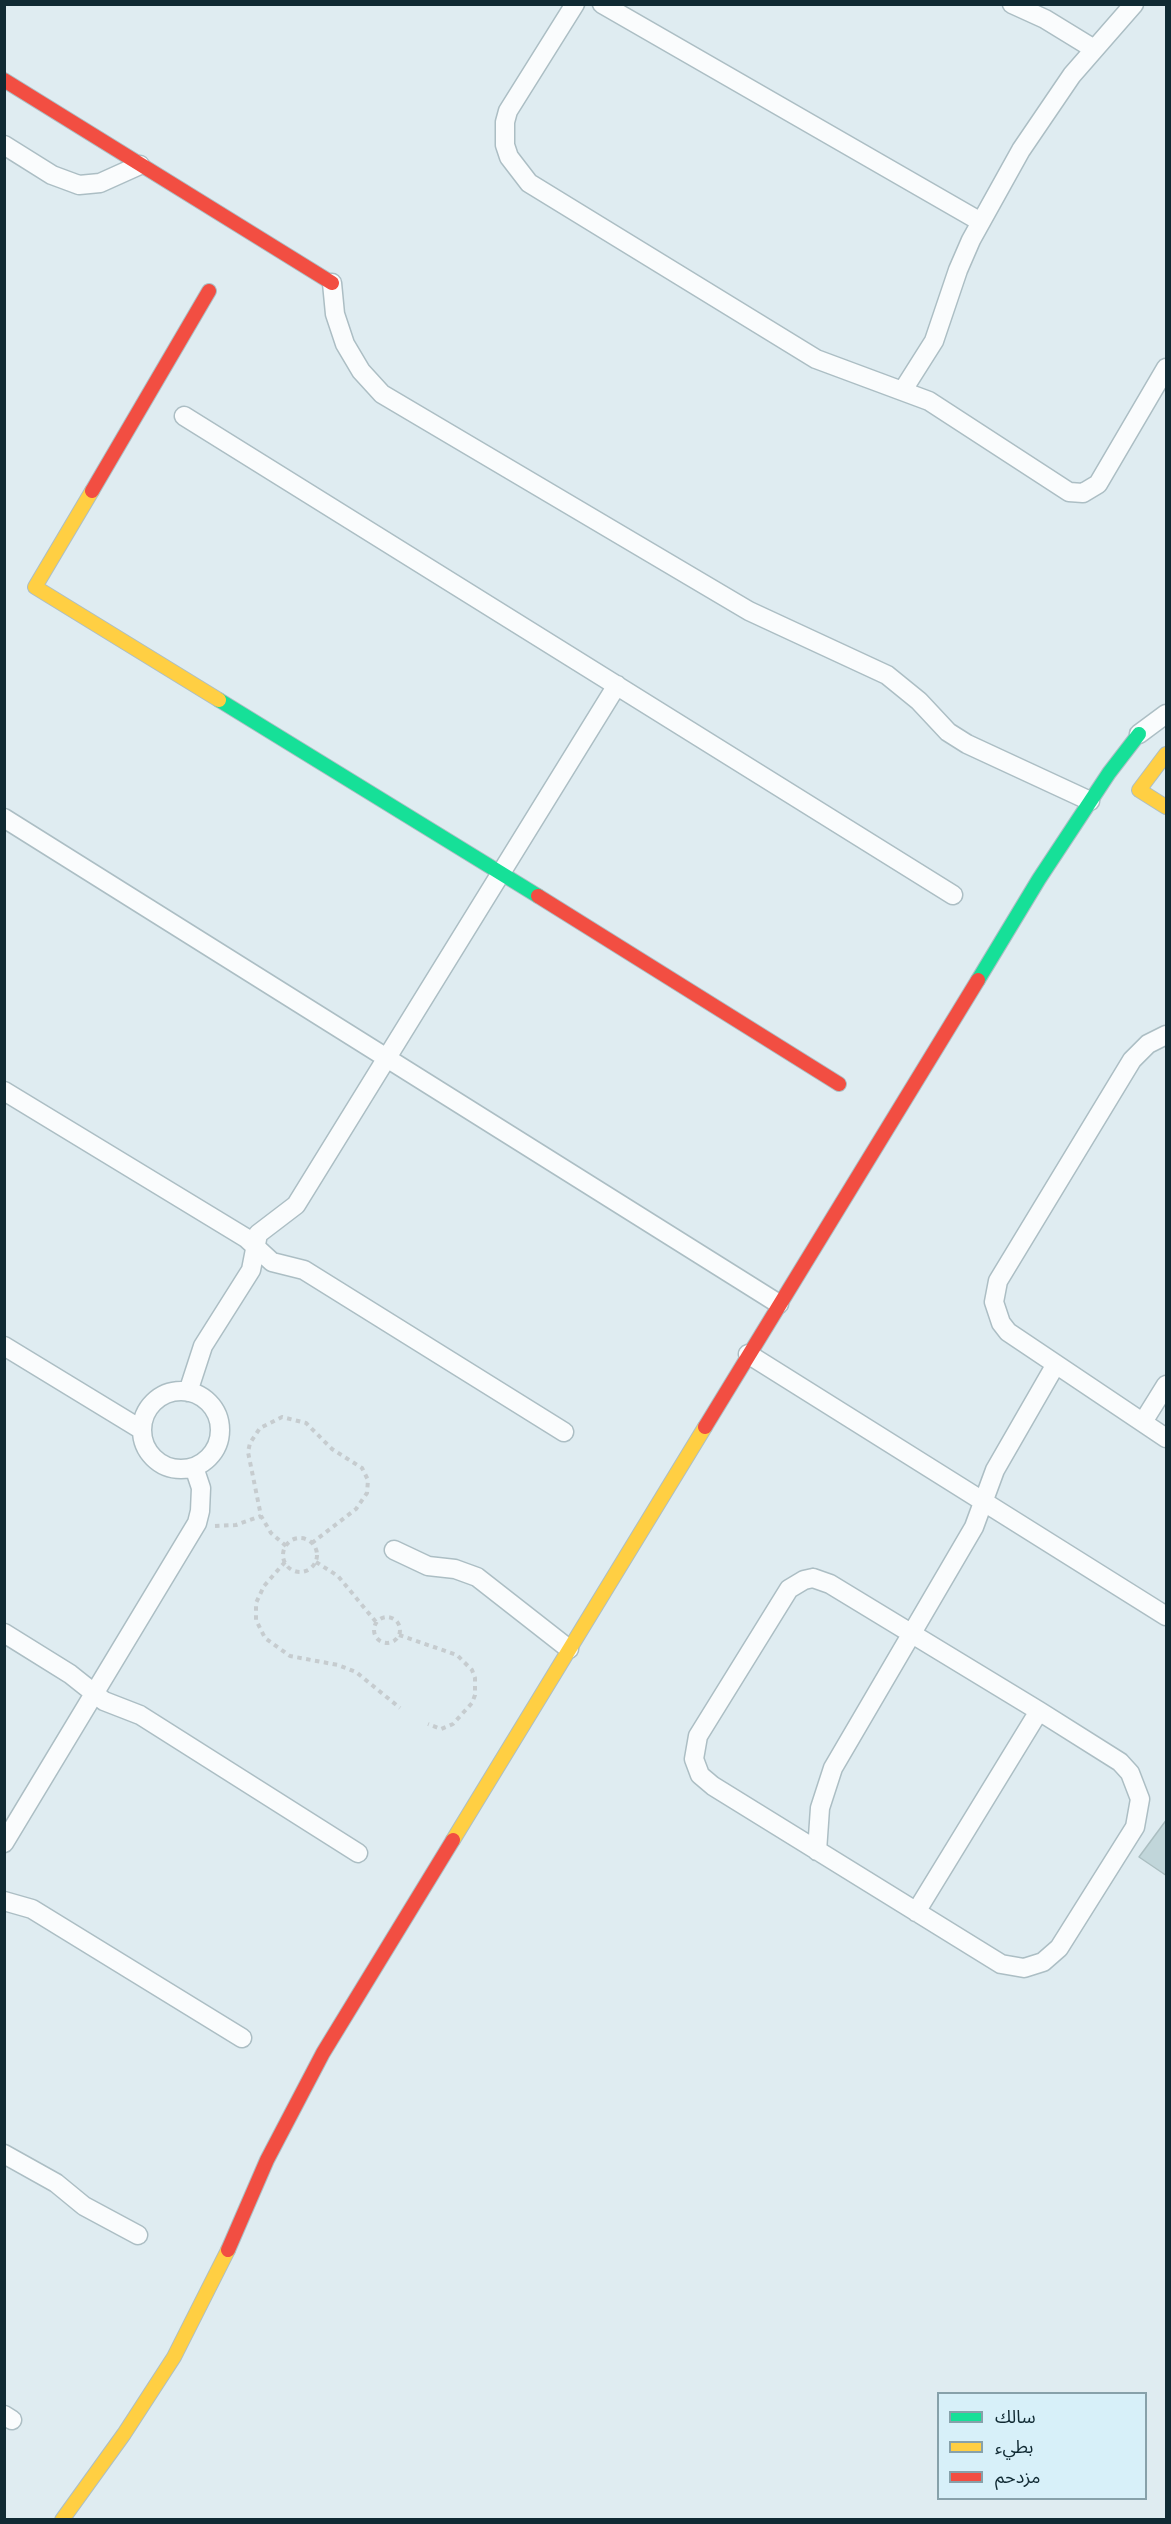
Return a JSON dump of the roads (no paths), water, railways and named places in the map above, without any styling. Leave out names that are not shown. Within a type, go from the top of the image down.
[{"type":"street","points":[[575,4],[508,111],[505,122],[505,145],[512,163],[523,178],[816,359],[855,375],[903,390],[954,415],[1069,492],[1083,494],[1098,484],[1167,368]]},
{"type":"street","points":[[602,4],[981,222]]},
{"type":"street","points":[[1012,4],[1045,19],[1094,49]]},
{"type":"street","points":[[903,390],[934,341],[958,270],[981,222],[1046,112],[1094,49],[1134,4]]},
{"type":"street","points":[[4,80],[332,283],[335,314],[345,344],[361,370],[381,394],[749,611],[887,675],[919,701],[948,732],[967,744],[1090,801]]},
{"type":"street","points":[[4,145],[52,175],[79,185],[100,183],[140,165]]},
{"type":"street","points":[[209,291],[35,587],[839,1084]]},
{"type":"street","points":[[184,416],[953,895]]},
{"type":"street","points":[[188,1392],[203,1346],[251,1270],[262,1229],[296,1205],[617,686]]},
{"type":"street","points":[[1167,714],[1147,751],[1139,790],[1167,807]]},
{"type":"street","points":[[62,2520],[137,2415],[174,2356],[222,2263],[267,2160],[323,2054],[778,1304],[1039,879],[1090,801],[1147,751]]},
{"type":"street","points":[[4,818],[778,1304]]},
{"type":"street","points":[[1167,1035],[1148,1044],[1132,1060],[998,1281],[994,1302],[1001,1323],[1008,1332],[1167,1438]]},
{"type":"street","points":[[4,1090],[256,1246],[272,1263],[304,1270],[564,1432]]},
{"type":"street","points":[[4,1346],[142,1430]]},
{"type":"street","points":[[748,1354],[1167,1616]]},
{"type":"street","points":[[818,1851],[820,1808],[833,1768],[974,1527],[995,1470],[1056,1364]]},
{"type":"street","points":[[1143,1422],[1167,1385]]},
{"type":"street","points":[[188,1392],[198,1395],[213,1408],[219,1427],[216,1447],[210,1455],[194,1467],[176,1469],[158,1462],[146,1448],[142,1430],[152,1404],[169,1394],[188,1392]]},
{"type":"street","points":[[4,1843],[96,1695],[197,1523],[201,1500],[194,1467]]},
{"type":"street","points":[[394,1550],[428,1566],[456,1569],[477,1576],[569,1649]]},
{"type":"street","points":[[813,1578],[822,1580],[911,1634],[1120,1762],[1130,1773],[1140,1799],[1136,1827],[1059,1948],[1043,1962],[1034,1966],[1012,1968],[1001,1964],[706,1781],[696,1767],[695,1743],[789,1589],[796,1584],[813,1578]]},
{"type":"street","points":[[4,1633],[70,1674],[96,1695],[140,1715],[358,1853]]},
{"type":"street","points":[[916,1912],[1039,1712]]},
{"type":"street","points":[[4,1901],[32,1909],[242,2038]]},
{"type":"street","points":[[4,2154],[56,2183],[84,2206],[138,2235]]}]
